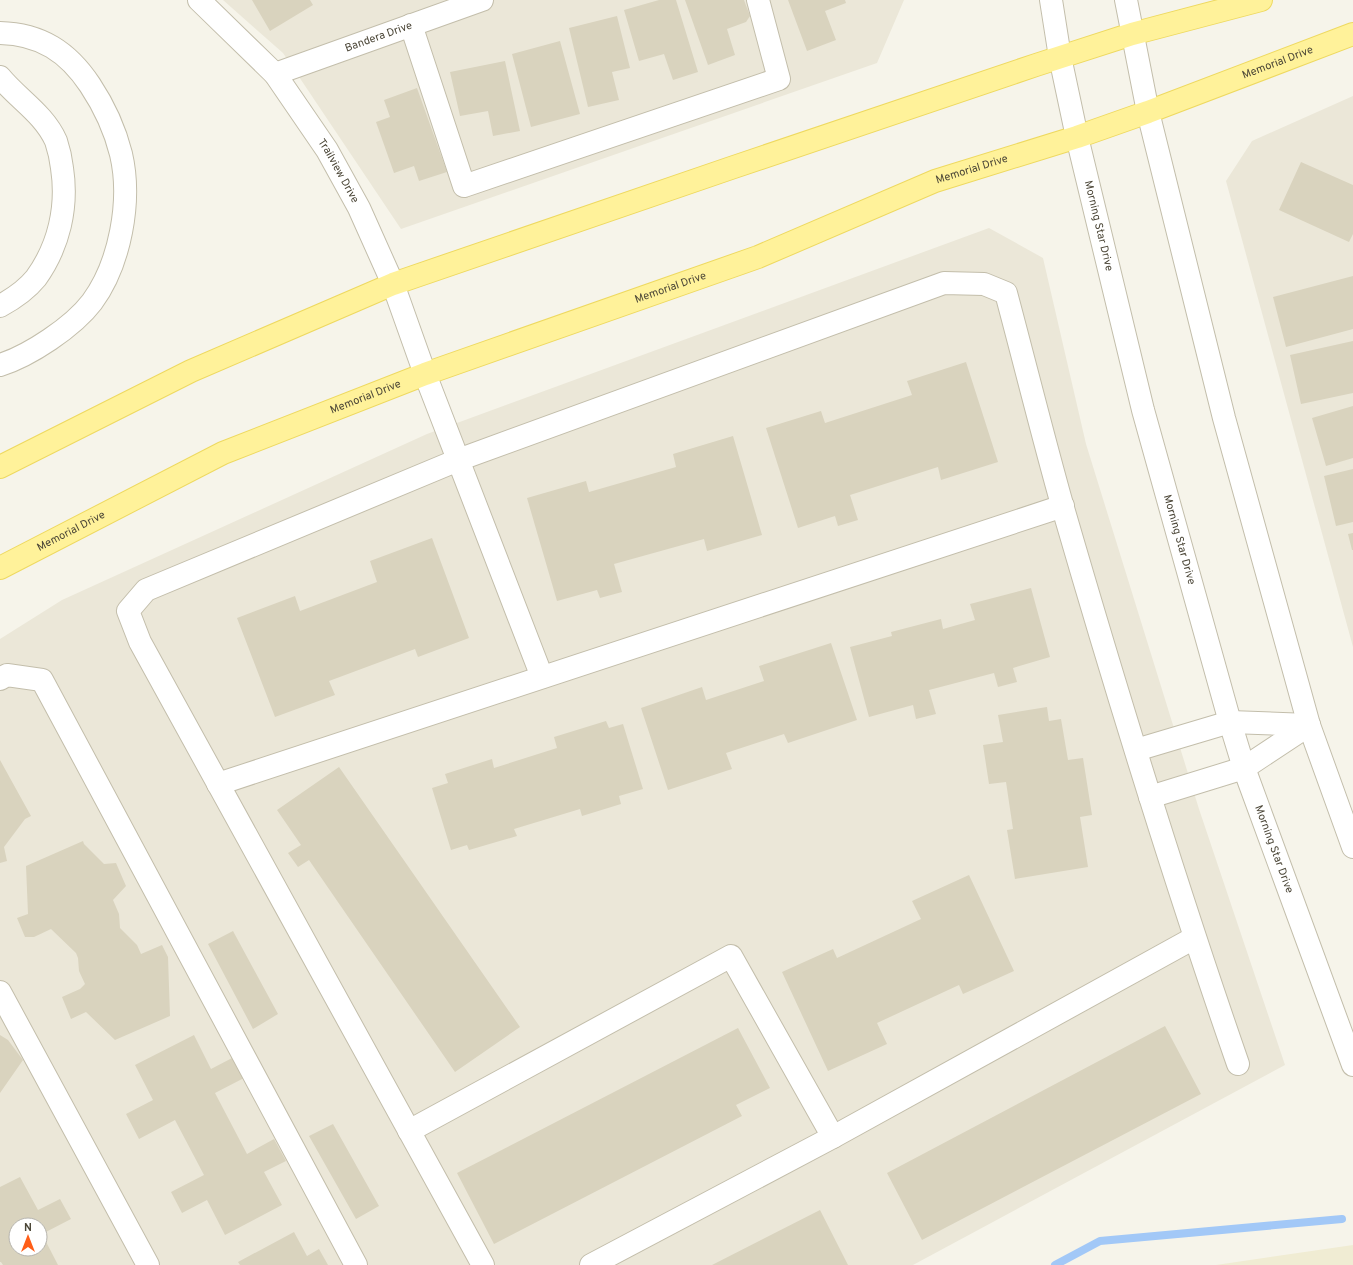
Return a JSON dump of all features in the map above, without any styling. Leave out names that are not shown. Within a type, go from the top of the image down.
[{"type":"main road","points":[[0,467],[191,371],[393,284],[1060,57],[1132,34],[1261,0]]},
{"type":"main road","name":"Memorial Drive","points":[[0,568],[223,453],[426,374],[758,257],[935,181],[1077,137],[1148,112],[1353,34]]},
{"type":"street","name":"Trailview Drive","points":[[199,0],[275,74],[327,150],[359,208],[393,284],[458,460],[542,677]]},
{"type":"street","name":"Bandera Drive","points":[[275,74],[482,0]]},
{"type":"street","points":[[411,25],[464,186],[779,79],[758,0]]},
{"type":"street","name":"Morning Star Drive","points":[[1051,0],[1060,57],[1077,137],[1143,410],[1230,722],[1244,768],[1353,1066]]},
{"type":"street","points":[[1126,0],[1148,112],[1224,418],[1309,725],[1353,847]]},
{"type":"street","points":[[0,33],[13,33],[46,43],[60,51],[81,72],[96,94],[116,136],[121,155],[124,194],[120,238],[108,274],[91,303],[79,317],[52,338],[30,352],[0,365]]},
{"type":"street","points":[[0,77],[8,87],[35,111],[48,128],[56,142],[64,176],[63,215],[53,248],[35,279],[23,290],[0,306]]},
{"type":"street","points":[[483,1265],[140,642],[128,611],[146,590],[458,460],[944,283],[984,284],[1006,293],[1063,506],[1150,797],[1194,938],[1238,1064]]},
{"type":"street","points":[[218,784],[1063,506]]},
{"type":"street","points":[[0,679],[7,675],[42,680],[356,1265]]},
{"type":"street","points":[[1136,750],[1230,722],[1309,725]]},
{"type":"street","points":[[1150,797],[1244,768],[1309,725]]},
{"type":"street","points":[[591,1265],[833,1137],[1194,938]]},
{"type":"street","points":[[409,1131],[731,956],[833,1137]]},
{"type":"street","points":[[0,992],[148,1265]]},
{"type":"shaded area","points":[[223,0],[904,0],[877,63],[401,229],[283,53]]},
{"type":"shaded area","points":[[1353,96],[1353,647],[1226,181],[1252,141]]},
{"type":"shaded area","points":[[989,228],[1043,258],[1086,444],[1199,809],[1285,1065],[913,1265],[0,1265],[0,639],[62,600],[427,434]]},
{"type":"shaded area","points":[[1353,1245],[1353,1265],[1216,1265]]},
{"type":"building","points":[[252,0],[310,0],[313,5],[270,31]]},
{"type":"building","points":[[659,0],[676,0],[698,72],[673,80],[664,54],[639,61],[624,10]]},
{"type":"building","points":[[685,0],[744,0],[750,16],[746,22],[727,29],[735,55],[708,65]]},
{"type":"building","points":[[788,0],[845,0],[846,3],[825,11],[836,40],[807,51]]},
{"type":"building","points":[[617,16],[630,68],[612,72],[619,100],[588,107],[569,28]]},
{"type":"building","points":[[560,41],[580,114],[531,127],[512,54]]},
{"type":"building","points":[[505,61],[520,131],[493,136],[488,111],[460,116],[450,72]]},
{"type":"building","points":[[417,88],[447,172],[419,181],[414,166],[394,173],[376,122],[390,117],[384,100]]},
{"type":"building","points":[[1301,162],[1353,185],[1353,234],[1349,242],[1279,210]]},
{"type":"building","points":[[1353,276],[1353,329],[1286,347],[1273,297]]},
{"type":"building","points":[[1353,341],[1353,393],[1301,404],[1290,355]]},
{"type":"building","points":[[966,362],[998,462],[941,480],[938,467],[850,495],[858,520],[838,526],[835,516],[798,528],[766,428],[821,411],[825,423],[912,395],[907,381]]},
{"type":"building","points":[[1353,406],[1353,458],[1326,466],[1312,418]]},
{"type":"building","points":[[733,436],[762,535],[707,551],[704,539],[614,564],[622,592],[600,598],[597,590],[557,601],[527,498],[586,481],[589,492],[676,467],[673,454]]},
{"type":"building","points":[[1353,469],[1353,522],[1336,526],[1324,476]]},
{"type":"building","points":[[1353,533],[1353,550],[1352,550],[1348,534]]},
{"type":"building","points":[[432,538],[469,638],[418,657],[415,649],[329,681],[335,695],[275,717],[237,618],[295,596],[300,611],[377,582],[370,561]]},
{"type":"building","points":[[1031,588],[1050,657],[1013,668],[1017,682],[998,687],[994,673],[929,690],[936,714],[916,719],[913,705],[869,717],[850,647],[892,636],[891,632],[941,619],[943,629],[975,620],[970,604]]},
{"type":"building","points":[[831,643],[857,720],[788,743],[784,734],[726,753],[732,769],[668,790],[641,708],[702,687],[706,700],[764,681],[759,666]]},
{"type":"building","points":[[1047,707],[1049,721],[1061,719],[1068,760],[1083,758],[1092,815],[1080,817],[1088,867],[1015,879],[1007,830],[1013,829],[1006,782],[989,784],[983,745],[1003,742],[998,715]]},
{"type":"building","points":[[606,721],[609,728],[623,724],[643,789],[619,796],[621,804],[582,816],[580,809],[514,829],[517,836],[469,850],[467,845],[451,850],[432,788],[448,783],[445,774],[492,759],[494,768],[557,748],[554,737]]},
{"type":"building","points":[[0,760],[31,816],[25,819],[4,847],[7,861],[0,863]]},
{"type":"building","points":[[339,767],[520,1027],[455,1072],[309,860],[298,867],[288,853],[301,845],[277,810]]},
{"type":"building","points":[[83,841],[84,844],[104,864],[116,863],[126,886],[113,900],[119,914],[120,928],[137,945],[141,954],[162,945],[168,957],[170,1016],[115,1040],[86,1012],[71,1019],[62,997],[80,989],[85,984],[79,971],[76,953],[51,929],[34,937],[25,937],[17,918],[28,914],[26,866]]},
{"type":"building","points":[[969,875],[1014,971],[963,994],[959,985],[877,1023],[887,1044],[828,1071],[782,972],[833,949],[837,958],[921,919],[912,901]]},
{"type":"building","points":[[233,931],[278,1014],[253,1029],[208,944]]},
{"type":"building","points":[[1165,1026],[1201,1094],[922,1240],[887,1173]]},
{"type":"building","points":[[738,1028],[770,1088],[736,1105],[742,1116],[494,1244],[457,1173]]},
{"type":"building","points":[[0,1035],[8,1040],[23,1060],[0,1093]]},
{"type":"building","points":[[194,1035],[211,1069],[234,1057],[244,1078],[215,1093],[247,1154],[274,1139],[286,1161],[264,1172],[282,1205],[225,1235],[207,1200],[182,1213],[171,1192],[204,1175],[175,1120],[139,1139],[126,1114],[153,1100],[135,1065]]},
{"type":"building","points":[[333,1124],[379,1206],[356,1219],[309,1136]]},
{"type":"building","points":[[20,1177],[38,1210],[60,1199],[71,1219],[48,1231],[48,1217],[8,1217],[8,1257],[48,1257],[48,1246],[58,1265],[3,1265],[0,1262],[0,1187]]},
{"type":"building","points":[[820,1210],[848,1265],[712,1265]]},
{"type":"building","points":[[294,1232],[307,1256],[319,1249],[328,1265],[240,1265],[238,1262]]},
{"type":"waterway","points":[[1055,1265],[1100,1241],[1342,1219]]}]
